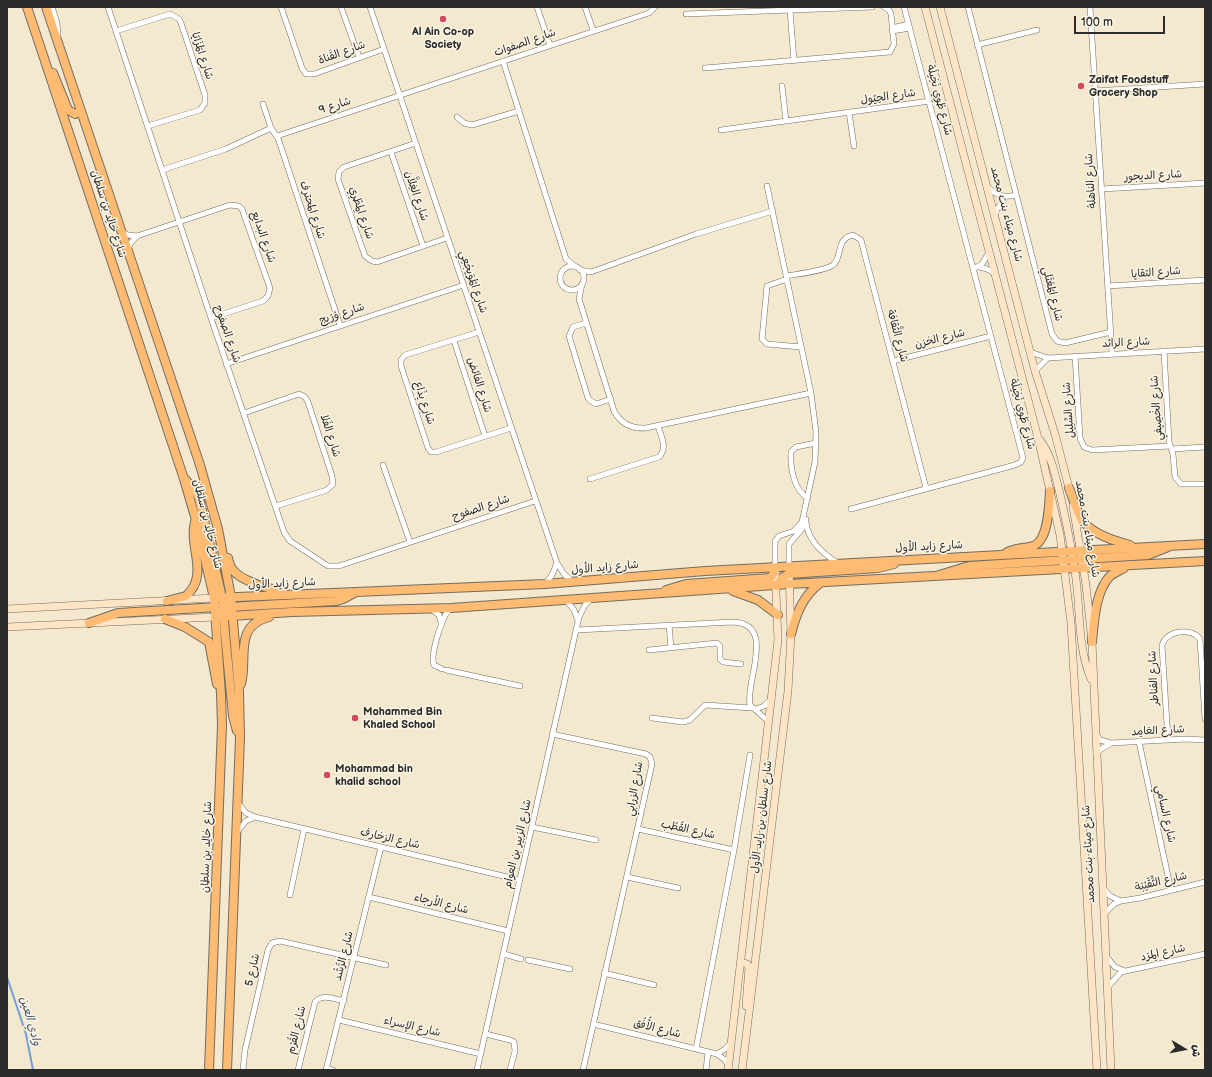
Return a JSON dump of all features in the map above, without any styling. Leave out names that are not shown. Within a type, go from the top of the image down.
[{"type":"main road","name":"شارع خالِد بن سلطان","points":[[27,7],[184,479],[222,606],[234,616],[239,692],[240,738],[227,1070]]},
{"type":"main road","name":"شارع خالِد بن سلطان","points":[[46,7],[119,230],[200,465],[218,529],[231,597],[222,606],[215,617],[221,694],[221,776],[209,1070]]},
{"type":"main road","name":"شارع ميثاء بنت محمد","points":[[925,7],[1038,438],[1064,560],[1071,623],[1080,757],[1097,1070]]},
{"type":"main road","name":"شارع ميثاء بنت محمد","points":[[940,7],[1035,371],[1069,488],[1081,550],[1092,642],[1111,1070]]},
{"type":"main road","points":[[45,62],[56,78],[68,110],[75,114],[81,111]]},
{"type":"main road","points":[[1038,438],[1047,450],[1054,470],[1073,560],[1083,647],[1093,684]]},
{"type":"main road","points":[[184,479],[195,491],[202,506],[222,606],[233,716],[240,738]]},
{"type":"main road","points":[[1069,488],[1081,518],[1086,525],[1111,539],[1136,547]]},
{"type":"main road","points":[[1003,554],[1013,549],[1038,544],[1047,523],[1050,491]]},
{"type":"main road","points":[[167,601],[186,596],[194,584],[199,564],[193,536],[196,520]]},
{"type":"main road","points":[[218,529],[233,571],[257,584],[289,594]]},
{"type":"main road","name":"شارع زايد الأول","points":[[231,597],[545,584],[774,567],[789,570],[839,564],[901,560],[1205,544]]},
{"type":"main road","points":[[932,577],[949,570],[969,566],[1148,555],[1170,545]]},
{"type":"main road","points":[[1065,570],[1081,550]]},
{"type":"main road","points":[[1062,552],[1084,569]]},
{"type":"main road","points":[[777,586],[789,570],[878,568],[901,560]]},
{"type":"main road","points":[[234,616],[292,612],[451,608],[789,584],[1074,570],[1205,561]]},
{"type":"main road","points":[[660,593],[679,585],[770,578],[774,573],[774,567]]},
{"type":"main road","name":"شارع سلطان بن زايد الأول","points":[[728,1068],[770,722],[778,640],[777,586],[774,567]]},
{"type":"main road","points":[[1092,642],[1095,611],[1099,599],[1111,576],[1127,567]]},
{"type":"main road","name":"شارع سلطان بن زايد الأول","points":[[742,1070],[786,708],[791,634],[789,570]]},
{"type":"main road","points":[[791,634],[803,601],[811,590],[820,583]]},
{"type":"main road","points":[[724,589],[758,600],[778,615]]},
{"type":"main road","points":[[89,623],[118,613],[336,600],[343,599],[356,591]]},
{"type":"main road","points":[[7,609],[167,601],[222,606]]},
{"type":"main road","points":[[239,692],[244,669],[244,643],[251,626],[260,620],[292,612]]},
{"type":"main road","points":[[7,627],[215,617]]},
{"type":"main road","points":[[165,619],[185,628],[209,642],[214,676],[221,694]]},
{"type":"main road","points":[[741,962],[747,964],[749,967],[746,997],[748,1020]]},
{"type":"street","points":[[52,7],[58,23],[57,41]]},
{"type":"street","name":"شارع الصفوح","points":[[108,7],[226,364],[287,537],[328,566],[339,566],[535,501]]},
{"type":"street","name":"شارع القَناة","points":[[280,7],[302,68],[306,74],[314,74],[384,49]]},
{"type":"street","points":[[341,7],[359,57]]},
{"type":"street","name":"شارع المُوَيجْعِي","points":[[370,7],[535,501],[557,563],[564,574],[574,582]]},
{"type":"street","points":[[537,7],[550,45]]},
{"type":"street","points":[[585,7],[593,30]]},
{"type":"street","name":"شارع الصفوات","points":[[400,95],[593,30],[649,13],[655,7]]},
{"type":"street","points":[[686,14],[872,7]]},
{"type":"street","points":[[705,68],[890,52],[893,48],[891,14],[889,10],[884,7]]},
{"type":"street","name":"شارع طَوِي نَخِيلَة","points":[[851,509],[1015,465],[1022,460],[1023,454],[904,7]]},
{"type":"street","name":"شارع المُعْتَلي","points":[[968,7],[1054,338],[1064,343],[1111,332]]},
{"type":"street","name":"شارع الناهلة","points":[[1090,7],[1112,354]]},
{"type":"street","points":[[790,10],[794,61]]},
{"type":"street","name":"شارع المَزَايَا","points":[[116,32],[170,14],[175,16],[181,23],[205,94],[205,103],[200,110],[148,126]]},
{"type":"street","points":[[892,30],[909,26]]},
{"type":"street","points":[[977,45],[1037,30]]},
{"type":"street","points":[[502,61],[566,259],[561,282],[579,299]]},
{"type":"street","points":[[1095,91],[1205,84]]},
{"type":"street","points":[[782,86],[786,121]]},
{"type":"street","name":"شارع 9","points":[[277,136],[400,95]]},
{"type":"street","name":"شارع الحِيُول","points":[[721,130],[930,101]]},
{"type":"street","name":"شارع المحترف","points":[[263,104],[271,128],[277,136],[340,325]]},
{"type":"street","points":[[457,117],[464,124],[472,125],[519,111]]},
{"type":"street","name":"شارع الحِيُول","points":[[850,112],[854,146]]},
{"type":"street","points":[[162,170],[226,149],[271,128]]},
{"type":"street","name":"شارع المِطْرِي","points":[[416,143],[341,169],[338,175],[340,186],[365,256],[369,260],[377,262],[447,238]]},
{"type":"street","name":"شارع الغِلاَّن","points":[[391,152],[423,246]]},
{"type":"street","name":"شارع الديجور","points":[[1102,189],[1205,183]]},
{"type":"street","points":[[767,186],[811,393],[816,443],[815,462],[802,522],[794,532],[780,536],[775,541],[774,567]]},
{"type":"street","points":[[988,187],[1005,198]]},
{"type":"street","points":[[995,215],[1005,198],[1016,195]]},
{"type":"street","name":"شارع البدايع","points":[[137,236],[230,205],[239,206],[244,213],[270,288],[268,296],[263,301],[211,318]]},
{"type":"street","points":[[568,289],[576,289],[583,283],[591,272],[696,234],[773,211]]},
{"type":"street","points":[[119,230],[128,235],[137,236]]},
{"type":"street","name":"شارع الثَّقافة","points":[[787,278],[829,267],[835,263],[839,248],[846,238],[853,235],[860,238],[926,488]]},
{"type":"street","points":[[128,255],[130,244],[137,236]]},
{"type":"street","points":[[973,268],[979,266],[985,260],[989,252]]},
{"type":"street","points":[[566,259],[578,268],[583,275],[583,283],[579,299],[586,323],[618,418],[630,427],[638,429],[658,426],[811,393]]},
{"type":"street","points":[[563,271],[569,266],[591,272]]},
{"type":"street","points":[[979,266],[995,274]]},
{"type":"street","points":[[787,278],[767,286],[763,341],[767,344],[801,347]]},
{"type":"street","name":"شارع التقايا","points":[[1108,286],[1205,280]]},
{"type":"street","name":"شارع وْرَيج","points":[[226,364],[464,285]]},
{"type":"street","points":[[586,323],[573,327],[570,330],[569,336],[588,398],[596,404],[611,399]]},
{"type":"street","name":"شارع يِذَاع","points":[[479,332],[405,356],[401,360],[401,366],[428,448],[431,452],[436,452],[511,428]]},
{"type":"street","name":"شارع الخزن","points":[[893,361],[991,336]]},
{"type":"street","name":"شارع الفائض","points":[[454,341],[485,436]]},
{"type":"street","name":"شارع الرائد","points":[[1030,352],[1048,358],[1205,349]]},
{"type":"street","name":"شارع الخْصِيفي","points":[[1164,351],[1171,448],[1175,477],[1178,483],[1185,485],[1205,484]]},
{"type":"street","name":"شارع السِّلِيل","points":[[1075,356],[1080,438],[1084,447],[1087,449],[1098,450],[1205,447]]},
{"type":"street","points":[[1035,371],[1048,358]]},
{"type":"street","name":"شارع الفَلا","points":[[244,413],[299,394],[307,399],[311,410],[332,476],[333,484],[327,490],[276,506]]},
{"type":"street","points":[[590,479],[659,457],[663,453],[664,446],[658,426]]},
{"type":"street","points":[[808,498],[801,494],[797,487],[791,452],[796,447],[816,443]]},
{"type":"street","points":[[383,465],[410,542]]},
{"type":"street","points":[[808,498],[806,520],[810,537],[828,556],[839,564]]},
{"type":"street","points":[[789,570],[789,544],[802,529],[806,520]]},
{"type":"street","points":[[545,584],[552,575],[557,563]]},
{"type":"street","name":"شارع الزبير بن العوام","points":[[477,1070],[578,622],[583,609],[591,599]]},
{"type":"street","points":[[566,600],[574,610],[578,622]]},
{"type":"street","points":[[430,608],[439,616],[442,623]]},
{"type":"street","points":[[451,608],[446,613],[442,623],[432,658],[434,665],[444,670],[520,686]]},
{"type":"street","points":[[577,630],[739,622],[749,627],[756,636],[757,642],[749,702],[770,722]]},
{"type":"street","points":[[669,625],[672,648]]},
{"type":"street","name":"شارع القناطر","points":[[1168,740],[1162,646],[1166,637],[1169,635],[1189,632],[1194,633],[1200,639],[1205,719]]},
{"type":"street","points":[[649,650],[717,643],[720,646],[720,659],[723,662],[741,664]]},
{"type":"street","points":[[652,718],[683,722],[690,720],[705,705],[754,708],[767,704],[772,698]]},
{"type":"street","name":"شارع الزرابي","points":[[552,734],[646,754],[650,757],[652,767],[583,1070]]},
{"type":"street","points":[[1095,734],[1100,740],[1111,744]]},
{"type":"street","name":"شارع العَامِد","points":[[1111,744],[1168,740],[1205,740]]},
{"type":"street","name":"شارع السامي","points":[[1139,742],[1171,890]]},
{"type":"street","points":[[1096,755],[1101,749],[1111,744]]},
{"type":"street","points":[[696,1049],[734,850],[750,755]]},
{"type":"street","name":"شارع الزخارف","points":[[237,801],[243,809],[255,817],[520,880]]},
{"type":"street","points":[[236,834],[242,825],[255,817]]},
{"type":"street","points":[[532,827],[596,840]]},
{"type":"street","points":[[290,895],[304,829]]},
{"type":"street","name":"شارع القُطُب","points":[[638,829],[734,850]]},
{"type":"street","name":"شارع الرُّشْد","points":[[326,1069],[381,847]]},
{"type":"street","points":[[626,877],[678,888]]},
{"type":"street","name":"شارع الثِّقَيْبَة","points":[[1103,915],[1114,904],[1121,900],[1140,898],[1205,882]]},
{"type":"street","name":"شارع الثِّقَيْبَة","points":[[1102,887],[1110,896],[1121,900]]},
{"type":"street","name":"شارع الأرجاء","points":[[369,897],[508,931]]},
{"type":"street","name":"شارع 5","points":[[243,1070],[248,1037],[268,950],[272,944],[280,941],[386,965]]},
{"type":"street","points":[[504,954],[521,958]]},
{"type":"street","name":"شارع المِرَد","points":[[1107,988],[1117,975],[1125,971],[1205,954]]},
{"type":"street","points":[[1105,955],[1115,967],[1125,971]]},
{"type":"street","points":[[528,960],[570,969]]},
{"type":"street","points":[[604,973],[654,985]]},
{"type":"street","name":"شارع القُرْم","points":[[298,1070],[315,1002],[317,999],[325,996],[344,1001]]},
{"type":"street","name":"شارع الإسراء","points":[[339,1020],[481,1054]]},
{"type":"street","name":"شارع الأُفُق","points":[[593,1024],[717,1054]]},
{"type":"street","points":[[486,1034],[514,1042],[515,1051],[510,1070]]},
{"type":"street","points":[[728,1068],[722,1058],[717,1054],[731,1043]]},
{"type":"street","points":[[706,1070],[708,1052]]},
{"type":"street","points":[[326,1069],[333,1070]]},
{"type":"waterway","name":"وادي العين","points":[[7,977],[26,1034],[33,1070]]},
{"type":"place","name":"Al Ain Co-op Society","points":[[443,19]]},
{"type":"place","name":"Zaifat Foodstuff Grocery Shop","points":[[1081,86]]},
{"type":"place","name":"Mohammed Bin Khaled School","points":[[355,718]]},
{"type":"place","name":"Mohammad bin khalid school","points":[[327,775]]}]
